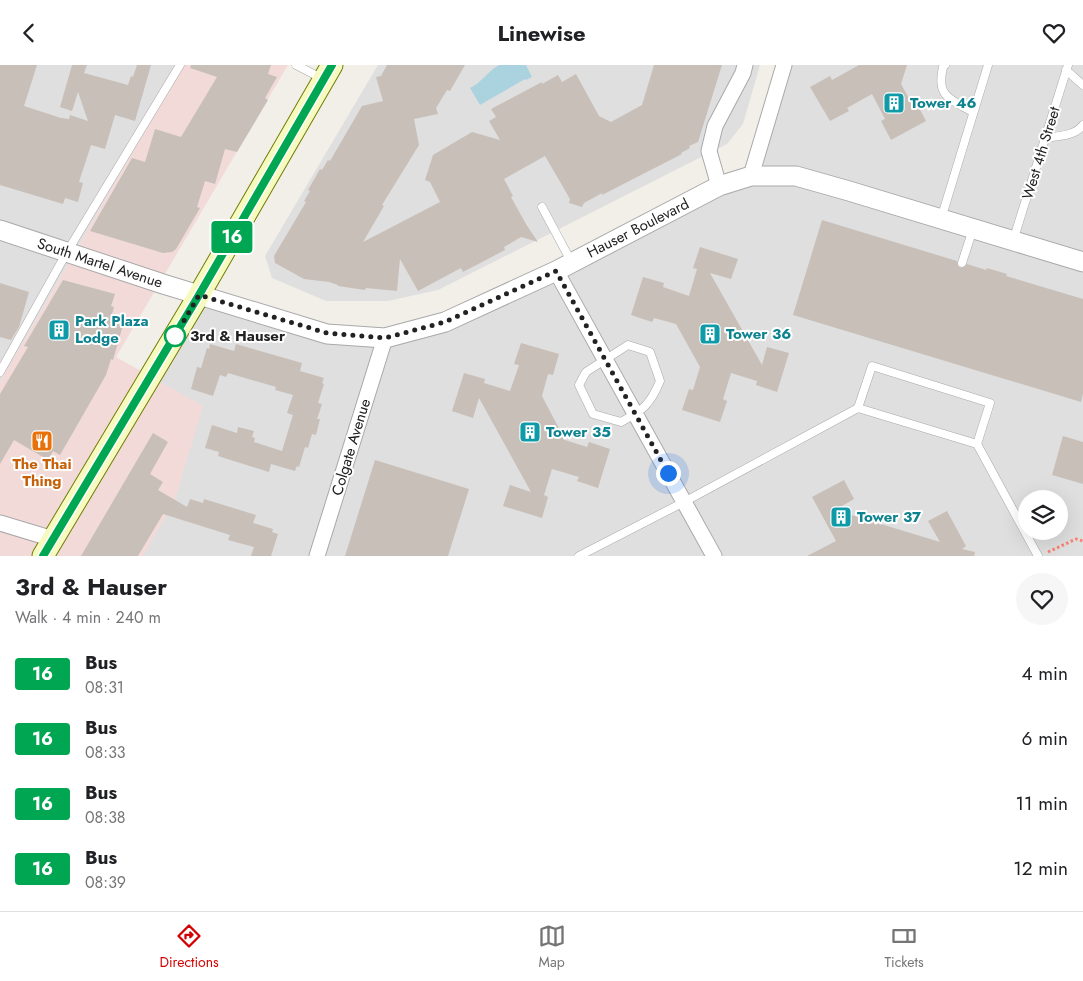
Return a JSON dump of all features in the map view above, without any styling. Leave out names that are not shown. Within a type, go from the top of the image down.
[{"type":"main road","points":[[48,548],[199,295],[328,72]]},
{"type":"street","points":[[719,186],[709,151],[715,125],[743,73],[745,65]]},
{"type":"street","points":[[750,176],[784,65]]},
{"type":"street","name":"Hauser Boulevard","points":[[199,295],[327,333],[385,338],[445,322],[564,267],[719,186],[750,176],[796,176],[1083,262]]},
{"type":"street","name":"South Martel Avenue","points":[[0,230],[199,295]]},
{"type":"street","points":[[564,267],[606,361],[714,556]]},
{"type":"street","name":"Colgate Avenue","points":[[317,556],[385,338]]},
{"type":"street","points":[[0,523],[48,548]]},
{"type":"lane","points":[[0,372],[67,252],[180,65]]},
{"type":"lane","points":[[296,65],[328,72]]},
{"type":"lane","points":[[945,65],[940,81],[946,97],[973,114]]},
{"type":"lane","points":[[941,219],[988,65]]},
{"type":"lane","points":[[1067,68],[1083,85]]},
{"type":"lane","name":"West 4th Street","points":[[1013,241],[1067,68]]},
{"type":"lane","points":[[1045,138],[1063,136],[1080,130],[1083,125]]},
{"type":"lane","points":[[542,207],[564,267]]},
{"type":"lane","points":[[962,263],[973,229]]},
{"type":"lane","points":[[628,345],[650,352],[660,381],[653,399],[635,414],[621,422],[594,414],[579,385],[586,372],[606,361],[628,345]]},
{"type":"lane","points":[[580,556],[858,408],[872,366],[990,403],[977,444]]},
{"type":"lane","points":[[858,408],[977,444],[1039,556]]},
{"type":"path","points":[[1039,556],[1076,539],[1083,541]]},
{"type":"shaded area","points":[[0,65],[183,65],[0,382]]},
{"type":"shaded area","points":[[183,65],[288,65],[116,357],[203,406],[174,503],[143,556],[0,556],[0,382]]},
{"type":"shaded area","points":[[378,65],[760,65],[743,124],[727,144],[438,290],[388,301],[326,301],[272,278],[265,256]]},
{"type":"shaded area","points":[[784,65],[1083,65],[1083,556],[43,556],[199,295],[327,334],[385,338],[445,322],[750,176]]},
{"type":"water","points":[[499,65],[526,65],[532,77],[525,79],[480,105],[470,88]]},
{"type":"building","points":[[0,65],[37,65],[24,106],[61,118],[69,119],[70,115],[88,121],[78,92],[72,111],[60,107],[72,65],[87,65],[84,73],[128,85],[137,65],[151,65],[135,121],[115,115],[105,149],[91,145],[79,182],[83,183],[78,202],[65,198],[63,204],[0,185]]},
{"type":"building","points":[[191,65],[271,65],[268,74],[277,77],[265,98],[268,100],[237,152],[225,149],[215,184],[205,181],[197,207],[200,208],[176,249],[172,252],[163,253],[90,231],[132,158],[145,162],[155,129],[181,137],[217,77],[190,68]]},
{"type":"building","points":[[387,65],[465,65],[450,91],[447,90],[436,108],[438,114],[414,119],[419,145],[382,205],[384,206],[363,242],[440,202],[430,182],[425,180],[433,155],[472,132],[500,140],[489,121],[496,117],[491,109],[542,82],[542,84],[558,75],[562,82],[576,74],[599,116],[611,122],[642,105],[654,65],[722,65],[698,142],[689,146],[690,148],[682,154],[602,195],[602,193],[584,203],[582,207],[569,203],[570,199],[545,156],[504,179],[513,196],[511,197],[538,242],[521,237],[504,247],[505,250],[463,272],[461,268],[418,291],[400,259],[397,291],[366,288],[365,290],[304,279],[275,263],[274,256],[306,202],[304,201],[310,191],[308,190],[320,169],[322,170],[328,160],[330,161],[362,106],[383,101],[376,77],[381,76]]},
{"type":"building","name":"Tower 46","points":[[859,65],[907,65],[901,84],[912,104],[916,102],[926,121],[891,140],[881,121],[885,119],[872,94],[847,108],[849,111],[830,121],[810,87],[830,76],[832,80]]},
{"type":"building","points":[[822,220],[957,261],[958,266],[961,268],[967,264],[986,270],[987,268],[1007,274],[1006,276],[1083,299],[1083,394],[1081,402],[793,315]]},
{"type":"building","name":"Tower 36","points":[[700,247],[738,259],[731,279],[710,273],[762,365],[767,347],[789,353],[777,392],[756,385],[757,381],[731,373],[723,399],[727,401],[720,422],[682,410],[689,389],[693,390],[700,367],[676,324],[654,318],[652,322],[631,315],[643,277],[664,283],[663,287],[689,296],[697,269],[693,268]]},
{"type":"building","points":[[63,280],[115,294],[111,306],[114,307],[110,321],[123,325],[113,360],[111,359],[106,375],[60,455],[53,451],[48,460],[14,440],[0,464],[0,394],[28,347],[24,346]]},
{"type":"building","points":[[0,283],[29,292],[19,327],[11,340],[0,337]]},
{"type":"building","name":"Tower 35","points":[[521,343],[559,354],[553,375],[548,374],[542,396],[565,440],[587,447],[589,442],[610,449],[598,488],[577,481],[579,477],[552,469],[544,495],[548,497],[542,518],[503,506],[510,485],[531,492],[479,398],[473,418],[452,411],[464,373],[485,379],[484,383],[510,391],[519,365],[514,364]]},
{"type":"building","points":[[210,344],[234,351],[236,344],[302,363],[300,371],[324,378],[318,403],[322,404],[317,419],[320,419],[316,435],[312,434],[308,448],[305,447],[299,467],[297,466],[295,471],[271,464],[269,472],[218,456],[219,452],[205,448],[212,425],[237,433],[238,427],[254,431],[252,437],[255,438],[254,442],[282,451],[293,415],[287,413],[293,395],[275,390],[276,387],[228,373],[226,377],[220,375],[213,396],[191,389],[197,367],[201,368]]},
{"type":"building","points":[[153,433],[168,442],[150,474],[163,482],[158,490],[187,507],[190,499],[203,503],[204,499],[256,515],[253,523],[273,529],[272,532],[278,534],[271,556],[251,556],[254,547],[228,540],[230,535],[163,514],[138,556],[81,556]]},
{"type":"building","points":[[1063,436],[1083,442],[1083,484],[1052,475]]},
{"type":"building","points":[[375,460],[469,489],[448,556],[345,556]]},
{"type":"building","name":"Tower 37","points":[[844,480],[854,499],[835,510],[940,542],[928,521],[947,511],[966,546],[962,549],[975,552],[974,556],[807,556],[836,541],[812,497]]},
{"type":"bus line","name":"16","points":[[43,556],[199,295],[332,65]]},
{"type":"place","name":"Tower 46","points":[[894,103]]},
{"type":"place","name":"Park Plaza Lodge","points":[[59,330]]},
{"type":"place","name":"Tower 36","points":[[710,334]]},
{"type":"place","name":"3rd & Hauser","points":[[175,336]]},
{"type":"place","name":"Tower 35","points":[[530,432]]},
{"type":"place","name":"The Thai Thing","points":[[42,441]]},
{"type":"place","name":"Tower 37","points":[[841,517]]},
{"type":"route","points":[[175,336],[199,295],[327,333],[385,338],[445,322],[556,271],[668,473]]}]
